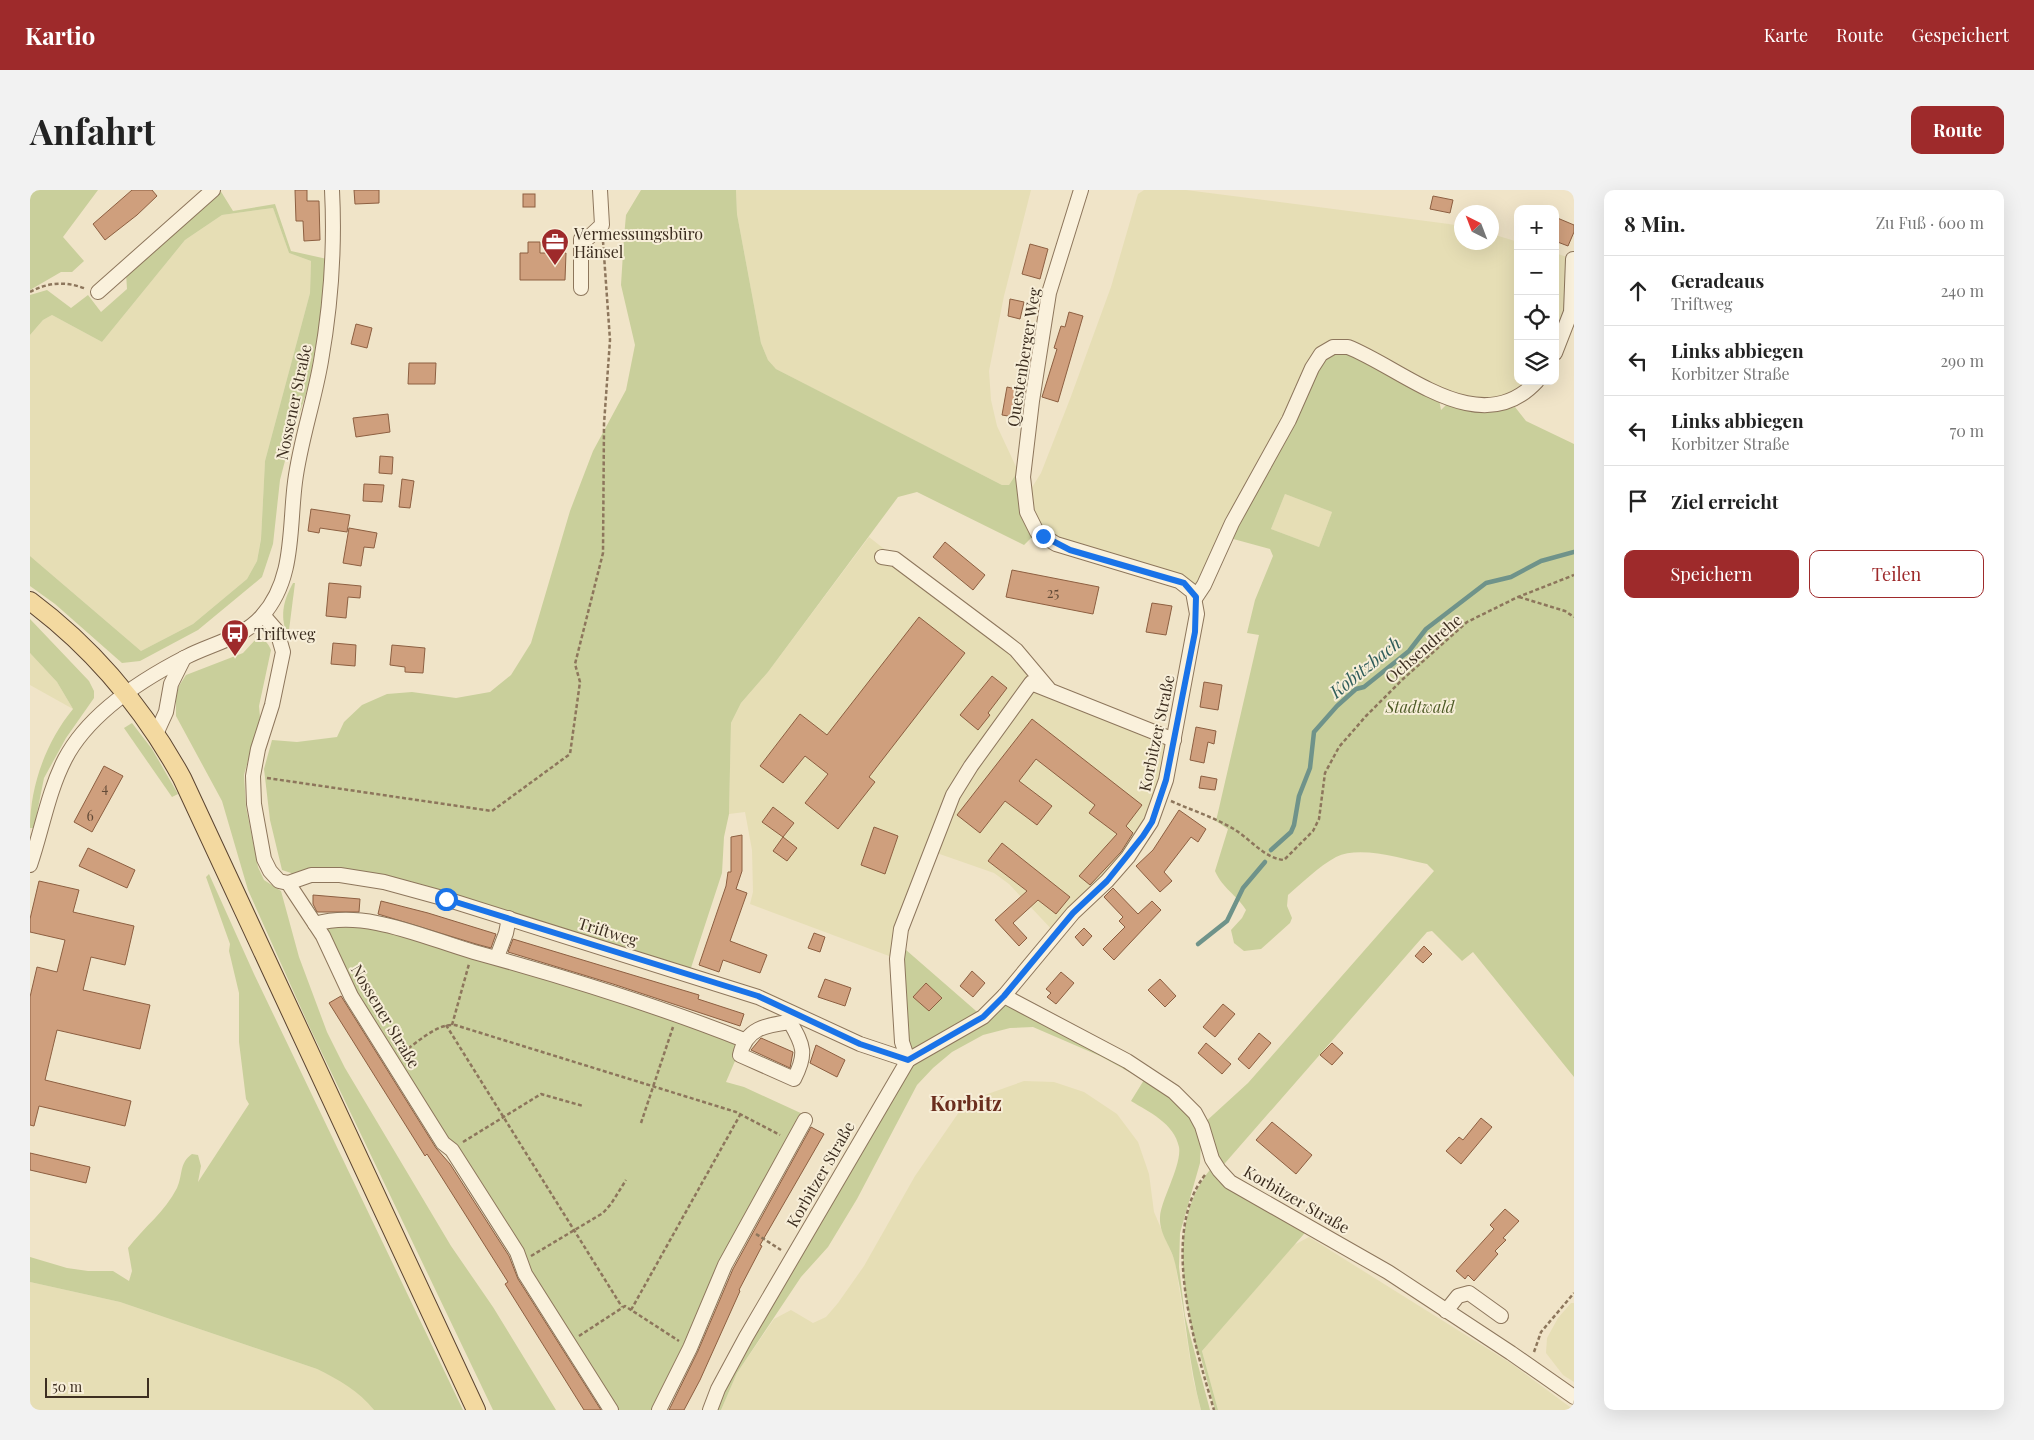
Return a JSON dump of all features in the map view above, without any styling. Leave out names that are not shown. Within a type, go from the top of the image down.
[{"type":"main road","points":[[30,601],[63,627],[127,694],[156,734],[182,778],[476,1410]]},
{"type":"street","points":[[98,292],[213,190]]},
{"type":"street","name":"Nossener Straße","points":[[30,866],[34,842],[51,793],[66,759],[94,721],[127,694],[184,658],[248,629],[263,615],[280,588],[287,565],[295,481],[321,360],[334,245],[332,190]]},
{"type":"street","points":[[581,288],[581,239],[588,238],[602,225],[600,190]]},
{"type":"street","name":"Questenberger Weg","points":[[1081,190],[1049,293],[1032,401],[1023,477],[1027,512],[1037,532],[1056,544],[1070,550],[1179,581],[1189,588],[1196,597]]},
{"type":"street","points":[[1559,343],[1571,312],[1572,259]]},
{"type":"street","points":[[1196,597],[1204,585],[1232,523],[1290,420],[1312,368],[1321,354],[1333,347],[1348,347],[1438,394],[1486,406],[1509,402],[1526,393],[1533,385]]},
{"type":"street","points":[[882,557],[895,559],[1016,650],[1050,690]]},
{"type":"street","name":"Korbitzer Straße","points":[[710,1410],[718,1389],[746,1338],[908,1060],[983,1017],[1004,996],[1073,913],[1107,881],[1128,857],[1152,822],[1161,797],[1174,740],[1195,632],[1196,597]]},
{"type":"street","name":"Nossener Straße","points":[[263,615],[277,631],[283,652],[253,776],[254,804],[264,859],[270,871],[280,881],[288,883],[323,936],[351,996],[443,1143],[452,1150],[521,1262],[525,1274],[611,1410]]},
{"type":"street","points":[[156,734],[166,712],[171,684],[184,658]]},
{"type":"street","points":[[908,1060],[902,1042],[898,943],[901,929],[953,795],[971,766],[1031,683],[1174,740]]},
{"type":"street","name":"Triftweg","points":[[288,883],[311,875],[340,876],[384,882],[509,918],[758,996],[792,1017],[860,1044],[908,1060]]},
{"type":"street","points":[[497,957],[506,933],[509,918]]},
{"type":"street","points":[[315,924],[333,919],[373,924],[497,957],[677,1014],[744,1040]]},
{"type":"street","name":"Korbitzer Straße","points":[[1004,996],[1127,1061],[1174,1092],[1195,1114],[1202,1126],[1215,1164],[1230,1182],[1388,1272],[1574,1397]]},
{"type":"street","points":[[792,1017],[804,1052],[802,1063],[794,1079],[740,1055],[744,1040],[755,1030],[792,1017]]},
{"type":"street","points":[[659,1410],[690,1348],[725,1265],[744,1227],[804,1120]]},
{"type":"street","points":[[1446,1311],[1458,1296],[1469,1293],[1501,1316]]},
{"type":"path","points":[[253,776],[492,811],[570,754],[580,682],[575,664],[603,553],[604,424],[610,340],[602,225]]},
{"type":"path","points":[[30,292],[57,283],[74,284],[98,292]]},
{"type":"path","name":"Ochsendrehe","points":[[1161,797],[1233,828],[1276,859],[1284,860],[1313,831],[1319,819],[1325,773],[1339,747],[1366,716],[1403,679],[1467,622],[1518,597],[1574,575]]},
{"type":"path","points":[[1518,597],[1565,611],[1574,617]]},
{"type":"path","points":[[452,1025],[473,952]]},
{"type":"path","points":[[641,1123],[677,1014]]},
{"type":"path","points":[[391,1060],[446,1025],[452,1025],[741,1114],[792,1142]]},
{"type":"path","points":[[446,1025],[622,1308]]},
{"type":"path","points":[[452,1150],[503,1116],[541,1094],[583,1106]]},
{"type":"path","points":[[631,1310],[741,1114]]},
{"type":"path","points":[[1214,1410],[1190,1320],[1182,1252],[1185,1223],[1194,1196],[1204,1177],[1215,1164]]},
{"type":"path","points":[[521,1262],[603,1213],[626,1180]]},
{"type":"path","points":[[744,1227],[792,1257]]},
{"type":"path","points":[[1526,1364],[1541,1332],[1574,1293]]},
{"type":"path","points":[[569,1342],[625,1306],[690,1348]]},
{"type":"shaded area","points":[[736,190],[1031,190],[1004,296],[989,371],[991,400],[997,426],[1018,471],[1009,485],[1002,485],[776,369],[768,360],[761,343],[737,214]]},
{"type":"shaded area","points":[[1144,190],[1186,190],[1454,225],[1454,250],[1499,250],[1499,236],[1514,241],[1514,385],[1533,385],[1526,393],[1465,402],[1360,352],[1193,592],[1070,550],[1031,521],[1031,489],[1041,473],[1111,287],[1138,194]]},
{"type":"shaded area","points":[[273,208],[289,253],[311,261],[310,293],[265,461],[261,538],[257,561],[247,579],[193,624],[141,651],[30,556],[30,335],[43,320],[52,315],[102,342],[185,240],[222,215]]},
{"type":"shaded area","points":[[1559,254],[1573,259],[1571,289],[1559,337]]},
{"type":"shaded area","points":[[1285,494],[1332,512],[1319,547],[1271,529]]},
{"type":"shaded area","points":[[869,537],[968,615],[1050,690],[1174,740],[1151,822],[1056,934],[1009,884],[994,873],[931,851],[897,959],[750,904],[753,892],[752,850],[745,812],[729,814],[731,723],[741,703],[768,672]]},
{"type":"shaded area","points":[[30,653],[57,682],[73,709],[30,685]]},
{"type":"shaded area","points":[[1024,1081],[1054,1082],[1084,1092],[1117,1114],[1138,1142],[1149,1174],[1154,1212],[1175,1261],[1193,1379],[1201,1410],[721,1410],[737,1373],[774,1319],[791,1310],[813,1323],[826,1317],[838,1303],[864,1266],[915,1176],[959,1112],[982,1096]]},
{"type":"shaded area","points":[[1309,1237],[1512,1364],[1574,1410],[1218,1410],[1202,1351],[1294,1245]]},
{"type":"shaded area","points":[[30,1282],[120,1302],[317,1369],[348,1384],[374,1410],[30,1410]]},
{"type":"shaded area","points":[[1571,1303],[1574,1303],[1574,1382],[1563,1375],[1546,1353],[1547,1338],[1558,1318]]},
{"type":"green space","points":[[30,190],[98,190],[63,237],[84,261],[72,272],[61,272],[30,290]]},
{"type":"green space","points":[[220,190],[233,211],[275,204],[291,251],[327,259],[323,305],[309,384],[280,480],[273,544],[262,577],[198,630],[140,661],[122,663],[55,604],[30,586],[30,556],[141,651],[193,624],[247,579],[257,561],[261,539],[265,461],[310,293],[311,261],[289,253],[273,208],[222,215],[185,240],[102,342],[52,315],[43,320],[30,335],[30,295],[47,290],[71,308],[88,295],[101,312],[127,289],[126,273]]},
{"type":"green space","points":[[641,190],[736,190],[737,214],[761,343],[768,360],[776,369],[1002,485],[1009,485],[1018,471],[1037,532],[1024,545],[917,492],[898,497],[768,672],[741,703],[731,723],[729,814],[724,837],[722,873],[689,974],[340,875],[288,883],[291,873],[282,870],[270,820],[264,769],[272,740],[297,742],[337,737],[344,722],[362,705],[387,694],[412,692],[456,698],[490,692],[511,675],[531,643],[570,511],[593,451],[626,390],[635,345],[621,285],[624,237],[626,215]]},
{"type":"green space","name":"Stadtwald","points":[[1333,347],[1438,394],[1441,410],[1447,404],[1496,412],[1515,407],[1526,421],[1574,444],[1574,1077],[1473,952],[1462,961],[1432,931],[1427,932],[1219,1170],[1310,1227],[1202,1351],[1218,1410],[1215,1410],[1200,1354],[1198,1355],[1184,1281],[1185,1231],[1190,1207],[1200,1185],[1215,1164],[1201,1141],[1200,1163],[1180,1233],[1179,1267],[1185,1316],[1210,1410],[1201,1410],[1193,1374],[1175,1263],[1160,1223],[1161,1210],[1175,1173],[1179,1147],[1172,1131],[1160,1119],[1131,1101],[1144,1080],[1100,1056],[1033,1027],[1010,1028],[983,1035],[952,1052],[917,1085],[857,1199],[828,1247],[801,1277],[737,1373],[721,1410],[715,1410],[721,1395],[908,1060],[898,943],[983,1017],[1004,996],[1127,1061],[1202,1125],[1248,1083],[1434,871],[1427,864],[1382,854],[1357,852],[1336,857],[1317,870],[1288,895],[1287,906],[1292,918],[1290,923],[1261,949],[1244,951],[1234,943],[1231,930],[1242,918],[1246,910],[1215,871],[1228,829],[1216,821],[1259,635],[1247,633],[1255,600],[1273,556],[1270,549],[1226,537],[1303,391]],"holes":[[[1285,494],[1332,512],[1319,547],[1271,529]]]},
{"type":"green space","points":[[293,583],[295,583],[288,638],[285,630],[283,610],[286,597]]},
{"type":"green space","points":[[30,619],[89,681],[94,691],[94,698],[66,738],[44,778],[34,828],[30,828],[31,812],[36,781],[41,765],[63,722],[73,709],[57,682],[30,653]]},
{"type":"green space","points":[[257,638],[266,642],[271,650],[259,706],[260,717],[244,775],[246,807],[258,867],[264,880],[281,891],[299,957],[327,1032],[345,1068],[451,1246],[493,1307],[556,1410],[493,1410],[309,1026],[248,890],[222,801],[176,716],[176,696],[179,686],[186,675],[243,653]]},
{"type":"green space","points":[[132,723],[152,749],[178,794],[172,797],[124,728]]},
{"type":"green space","points":[[209,874],[254,974],[463,1410],[374,1410],[355,1391],[317,1369],[120,1302],[30,1282],[30,1257],[67,1268],[88,1271],[113,1271],[129,1281],[132,1271],[128,1248],[172,1197],[179,1183],[185,1161],[192,1154],[198,1155],[201,1166],[198,1182],[249,1104],[246,1099],[239,1042],[239,993],[229,951],[230,944],[206,877]]},
{"type":"green space","points":[[365,922],[744,1040],[726,1082],[744,1087],[805,1115],[659,1410],[611,1410],[315,924]]},
{"type":"building","points":[[132,190],[152,190],[157,196],[137,215],[105,240],[93,224]]},
{"type":"building","points":[[295,190],[307,190],[307,201],[319,201],[320,240],[304,241],[303,221],[296,221]]},
{"type":"building","points":[[354,190],[379,190],[379,203],[355,204]]},
{"type":"building","points":[[523,194],[535,194],[535,207],[523,207]]},
{"type":"building","points":[[1433,196],[1453,200],[1450,213],[1430,209]]},
{"type":"building","points":[[1559,219],[1574,225],[1574,232],[1568,246],[1559,243]]},
{"type":"building","points":[[528,242],[540,242],[540,253],[566,253],[565,280],[520,280],[520,253],[528,253]]},
{"type":"building","points":[[1030,244],[1048,249],[1040,279],[1022,274]]},
{"type":"building","points":[[1010,299],[1024,302],[1020,319],[1008,316]]},
{"type":"building","points":[[1069,312],[1083,316],[1058,402],[1042,397],[1057,349],[1054,348],[1061,326],[1065,327]]},
{"type":"building","points":[[356,324],[372,328],[367,348],[351,344]]},
{"type":"building","points":[[409,363],[436,363],[435,384],[408,384]]},
{"type":"building","points":[[1007,387],[1025,391],[1020,418],[1002,415]]},
{"type":"building","points":[[388,414],[390,432],[356,437],[353,418]]},
{"type":"building","points":[[380,456],[393,457],[392,474],[379,473]]},
{"type":"building","points":[[402,479],[414,481],[410,508],[399,507]]},
{"type":"building","points":[[364,484],[384,485],[382,502],[363,501]]},
{"type":"building","points":[[311,509],[350,515],[347,532],[320,528],[319,533],[308,531]]},
{"type":"building","points":[[349,528],[377,533],[374,548],[364,547],[361,566],[343,563]]},
{"type":"building","points":[[945,542],[985,575],[973,590],[933,557]]},
{"type":"building","points":[[1012,570],[1099,587],[1093,614],[1006,597]]},
{"type":"building","points":[[329,583],[361,586],[360,598],[348,597],[346,618],[326,616]]},
{"type":"building","points":[[1152,603],[1172,606],[1166,635],[1146,632]]},
{"type":"building","points":[[919,617],[965,653],[869,777],[875,782],[838,829],[805,803],[828,774],[805,756],[783,783],[760,766],[800,714],[827,735]]},
{"type":"building","points":[[333,643],[356,645],[355,666],[331,664]]},
{"type":"building","points":[[392,645],[425,648],[423,673],[405,672],[405,667],[390,665]]},
{"type":"building","points":[[992,676],[1007,688],[978,730],[960,715]]},
{"type":"building","points":[[1204,682],[1222,685],[1218,710],[1200,707]]},
{"type":"building","points":[[1032,719],[1142,805],[1126,826],[1133,833],[1121,852],[1090,885],[1079,876],[1117,834],[1089,813],[1095,805],[1036,759],[1019,781],[1052,806],[1037,825],[1005,801],[980,833],[957,815]]},
{"type":"building","points":[[1196,727],[1216,731],[1214,744],[1208,742],[1204,763],[1190,760]]},
{"type":"building","points":[[104,766],[123,776],[92,832],[74,822]]},
{"type":"building","points":[[1201,776],[1217,779],[1215,790],[1199,788]]},
{"type":"building","points":[[773,807],[794,823],[783,837],[762,822]]},
{"type":"building","points":[[1179,810],[1206,829],[1198,842],[1191,837],[1164,872],[1172,881],[1160,892],[1136,866],[1153,850]]},
{"type":"building","points":[[874,827],[898,836],[885,874],[861,865]]},
{"type":"building","points":[[742,835],[742,871],[736,889],[747,893],[730,941],[767,955],[760,973],[723,960],[719,972],[699,965],[726,886],[728,872],[731,872],[731,837]]},
{"type":"building","points":[[783,837],[797,848],[787,861],[773,851]]},
{"type":"building","points":[[1002,843],[1070,897],[1056,914],[1038,900],[1013,923],[1027,938],[1019,946],[995,920],[1027,891],[988,861]]},
{"type":"building","points":[[88,848],[135,870],[127,888],[79,866]]},
{"type":"building","points":[[39,881],[79,890],[73,912],[134,926],[125,965],[91,957],[83,990],[150,1005],[140,1049],[57,1030],[45,1080],[131,1101],[125,1126],[39,1106],[34,1126],[30,1125],[30,997],[37,967],[57,972],[65,940],[30,932],[30,919]]},
{"type":"building","points":[[1113,888],[1138,914],[1152,901],[1161,910],[1114,960],[1103,949],[1125,927],[1119,921],[1123,917],[1104,897]]},
{"type":"building","points":[[313,895],[360,899],[359,912],[317,912],[313,904]]},
{"type":"building","points":[[381,901],[496,934],[491,948],[476,944],[378,914]]},
{"type":"building","points":[[1084,928],[1092,936],[1083,946],[1075,937]]},
{"type":"building","points":[[814,933],[825,937],[820,952],[808,948]]},
{"type":"building","points":[[513,939],[699,995],[698,999],[744,1014],[740,1026],[508,952]]},
{"type":"building","points":[[1424,946],[1432,954],[1423,963],[1415,956]]},
{"type":"building","points":[[972,971],[985,983],[973,997],[960,986]]},
{"type":"building","points":[[1061,972],[1074,983],[1056,1004],[1047,997],[1051,993],[1046,989]]},
{"type":"building","points":[[825,979],[851,988],[845,1006],[818,997]]},
{"type":"building","points":[[1160,979],[1176,996],[1165,1007],[1148,990]]},
{"type":"building","points":[[926,983],[942,998],[929,1011],[913,997]]},
{"type":"building","points":[[341,996],[436,1148],[450,1164],[509,1256],[518,1279],[601,1410],[584,1410],[505,1284],[508,1282],[427,1154],[425,1156],[329,1003]]},
{"type":"building","points":[[1223,1004],[1235,1014],[1215,1037],[1203,1027]]},
{"type":"building","points":[[1259,1033],[1271,1043],[1249,1069],[1238,1059]]},
{"type":"building","points":[[761,1038],[793,1052],[790,1068],[751,1050]]},
{"type":"building","points":[[1206,1043],[1231,1064],[1222,1074],[1198,1053]]},
{"type":"building","points":[[1332,1043],[1343,1053],[1332,1065],[1320,1055]]},
{"type":"building","points":[[816,1045],[845,1060],[837,1077],[810,1063]]},
{"type":"building","points":[[1481,1118],[1492,1127],[1461,1164],[1446,1151],[1459,1137],[1463,1140]]},
{"type":"building","points":[[1272,1122],[1312,1155],[1296,1174],[1256,1140]]},
{"type":"building","points":[[811,1127],[824,1134],[760,1245],[762,1246],[739,1290],[700,1380],[684,1410],[669,1410],[698,1351],[733,1269]]},
{"type":"building","points":[[30,1153],[90,1167],[86,1183],[30,1170]]},
{"type":"building","points":[[1505,1209],[1519,1221],[1503,1238],[1506,1240],[1495,1251],[1498,1254],[1474,1281],[1468,1275],[1465,1279],[1456,1271],[1494,1229],[1490,1225]]},
{"type":"waterway","name":"Kobitzbach","points":[[1271,850],[1291,832],[1299,796],[1310,768],[1314,732],[1337,706],[1356,689],[1364,687],[1409,651],[1426,629],[1486,583],[1511,577],[1541,561],[1574,552]]},
{"type":"waterway","name":"Kobitzbach","points":[[1198,944],[1227,921],[1243,888],[1265,862]]},
{"type":"place","name":"Vermessungsbüro Hänsel","points":[[555,266]]},
{"type":"place","name":"Triftweg","points":[[235,657]]},
{"type":"district","name":"Korbitz","points":[[966,1102]]},
{"type":"route","points":[[446,899],[758,996],[860,1044],[908,1060],[983,1017],[1004,996],[1073,913],[1107,881],[1128,857],[1152,822],[1166,780],[1195,632],[1196,597],[1184,583],[1070,550],[1043,536]]}]
